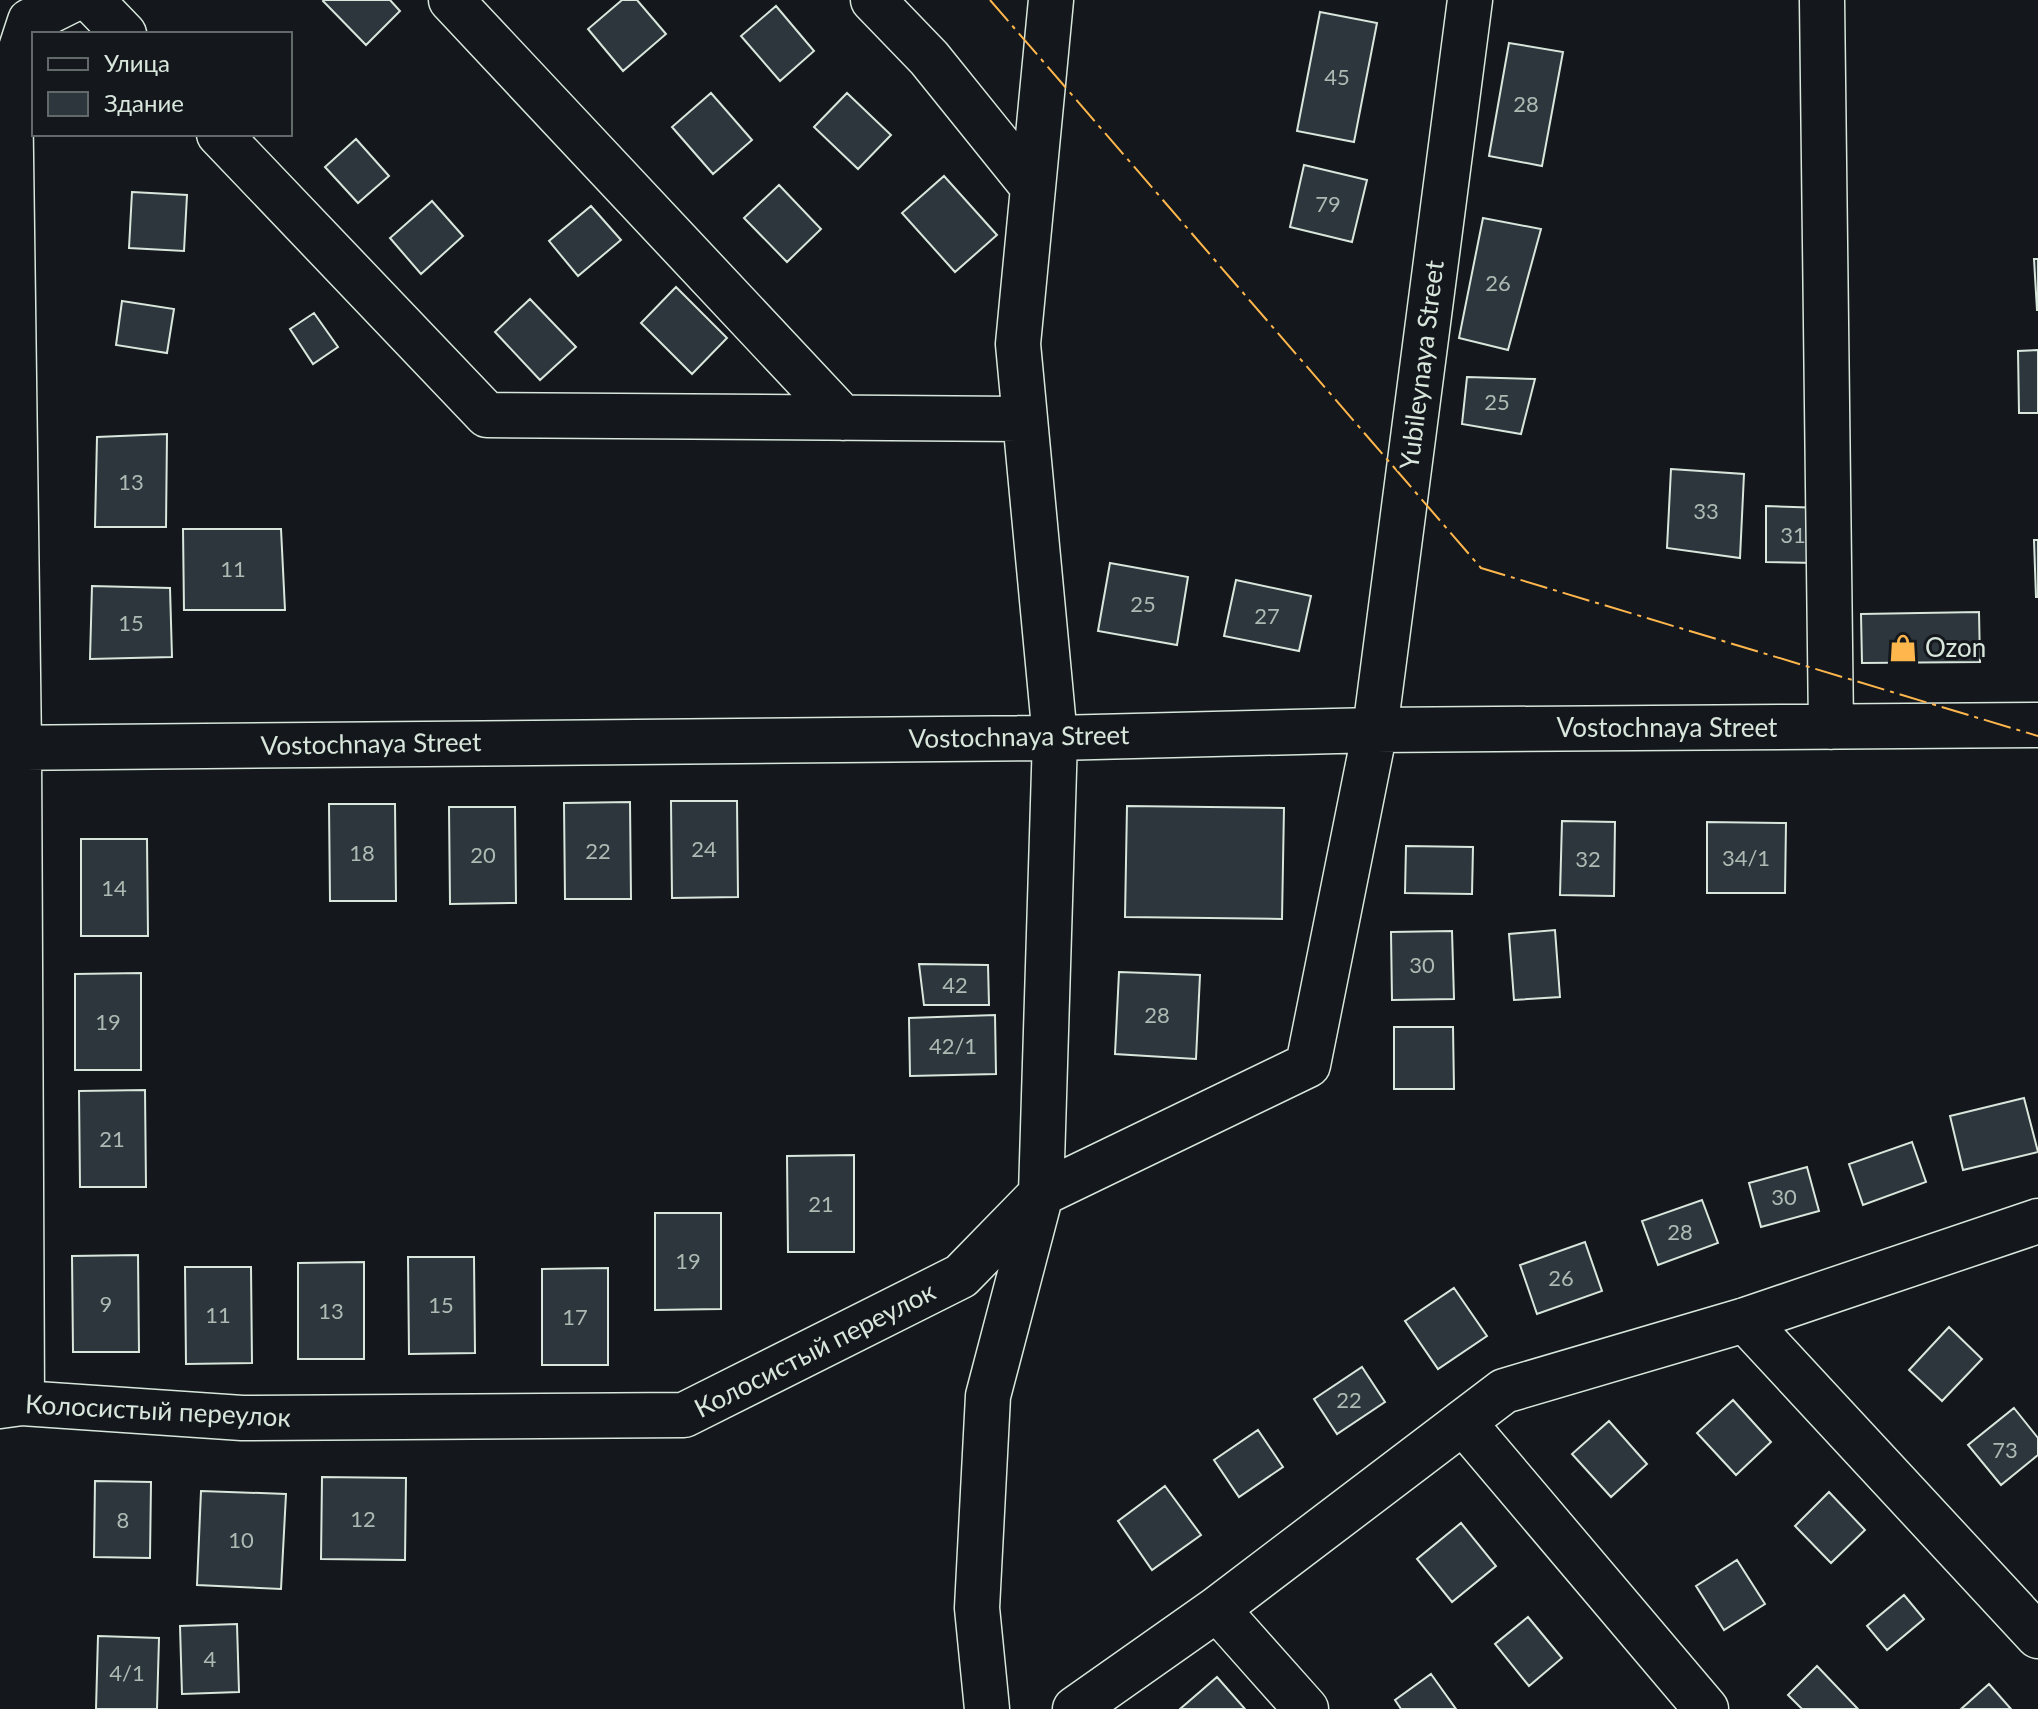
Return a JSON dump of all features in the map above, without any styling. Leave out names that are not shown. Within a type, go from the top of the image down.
[{"type":"street","points":[[11,1404],[10,82],[30,21],[72,0]]},
{"type":"street","points":[[91,0],[122,32]]},
{"type":"street","points":[[451,0],[843,418]]},
{"type":"street","points":[[873,0],[929,58],[1033,187]]},
{"type":"street","points":[[987,1709],[977,1608],[988,1396],[1041,1194],[1055,738],[1018,344],[1051,0]]},
{"type":"street","name":"Yubileynaya Street","points":[[1041,1194],[1308,1065],[1375,730],[1470,0]]},
{"type":"street","points":[[1822,0],[1831,727]]},
{"type":"street","points":[[221,136],[487,415],[1025,419]]},
{"type":"street","name":"Vostochnaya Street","points":[[9,748],[1055,738],[1375,730],[2038,725]]},
{"type":"street","name":"Колосистый переулок","points":[[11,1404],[242,1418],[684,1415],[961,1276],[1041,1194]]},
{"type":"street","points":[[1075,1709],[1217,1609],[1504,1391],[1745,1320],[2038,1221]]},
{"type":"street","points":[[1745,1320],[2038,1636]]},
{"type":"street","points":[[1463,1422],[1706,1709]]},
{"type":"street","points":[[1217,1609],[1306,1709]]},
{"type":"building","points":[[324,0],[390,0],[400,11],[366,45]]},
{"type":"building","points":[[622,0],[637,0],[666,34],[623,71],[588,29]]},
{"type":"building","points":[[776,6],[814,51],[780,81],[741,36]]},
{"type":"building","points":[[1320,12],[1377,23],[1354,142],[1297,131]]},
{"type":"building","points":[[1509,43],[1563,52],[1542,166],[1489,156]]},
{"type":"building","points":[[711,93],[752,140],[713,174],[672,127]]},
{"type":"building","points":[[847,93],[891,135],[858,169],[814,127]]},
{"type":"building","points":[[356,139],[389,176],[358,203],[325,167]]},
{"type":"building","points":[[1304,165],[1367,180],[1352,242],[1290,227]]},
{"type":"building","points":[[944,176],[997,235],[955,272],[902,213]]},
{"type":"building","points":[[779,185],[821,229],[787,262],[744,218]]},
{"type":"building","points":[[132,192],[187,195],[184,251],[129,248]]},
{"type":"building","points":[[432,201],[463,236],[421,274],[390,238]]},
{"type":"building","points":[[591,206],[621,240],[578,276],[549,241]]},
{"type":"building","points":[[1483,218],[1541,229],[1508,350],[1459,338]]},
{"type":"building","points":[[2034,259],[2038,259],[2038,310],[2037,310]]},
{"type":"building","points":[[676,287],[727,338],[692,374],[641,323]]},
{"type":"building","points":[[530,299],[576,347],[540,380],[495,332]]},
{"type":"building","points":[[122,301],[174,309],[167,353],[116,345]]},
{"type":"building","points":[[314,313],[338,347],[313,364],[290,329]]},
{"type":"building","points":[[2038,350],[2038,413],[2019,413],[2018,351]]},
{"type":"building","points":[[1467,377],[1535,379],[1521,434],[1462,424]]},
{"type":"building","points":[[167,434],[166,527],[95,527],[97,437]]},
{"type":"building","points":[[1671,469],[1744,474],[1740,558],[1667,548]]},
{"type":"building","points":[[1766,506],[1824,508],[1816,563],[1766,562]]},
{"type":"building","points":[[183,529],[281,529],[285,610],[184,610]]},
{"type":"building","points":[[2034,540],[2038,540],[2038,597],[2036,597]]},
{"type":"building","points":[[1110,563],[1188,577],[1177,645],[1098,631]]},
{"type":"building","points":[[1236,580],[1311,596],[1299,651],[1224,636]]},
{"type":"building","points":[[92,586],[170,588],[172,657],[90,659]]},
{"type":"building","points":[[1979,612],[1980,662],[1862,663],[1861,614]]},
{"type":"building","points":[[671,801],[737,801],[738,897],[672,898]]},
{"type":"building","points":[[630,802],[631,899],[565,899],[564,803]]},
{"type":"building","points":[[329,804],[395,804],[396,901],[330,901]]},
{"type":"building","points":[[1127,806],[1284,808],[1282,919],[1125,917]]},
{"type":"building","points":[[449,807],[515,807],[516,903],[450,904]]},
{"type":"building","points":[[1562,821],[1615,822],[1614,896],[1560,895]]},
{"type":"building","points":[[1707,822],[1786,823],[1785,893],[1707,893]]},
{"type":"building","points":[[81,839],[147,839],[148,936],[81,936]]},
{"type":"building","points":[[1406,846],[1473,847],[1472,894],[1405,893]]},
{"type":"building","points":[[1555,930],[1560,997],[1514,1000],[1509,934]]},
{"type":"building","points":[[1452,931],[1454,999],[1392,1000],[1391,932]]},
{"type":"building","points":[[919,964],[988,965],[989,1005],[924,1005]]},
{"type":"building","points":[[1119,972],[1200,975],[1196,1059],[1115,1054]]},
{"type":"building","points":[[141,973],[141,1070],[75,1070],[75,974]]},
{"type":"building","points":[[995,1015],[996,1074],[910,1076],[909,1018]]},
{"type":"building","points":[[1394,1027],[1453,1027],[1454,1089],[1394,1089]]},
{"type":"building","points":[[145,1090],[146,1187],[80,1187],[79,1091]]},
{"type":"building","points":[[2024,1098],[2038,1152],[1963,1170],[1950,1116]]},
{"type":"building","points":[[1912,1142],[1926,1182],[1863,1205],[1849,1164]]},
{"type":"building","points":[[854,1155],[854,1252],[788,1252],[787,1156]]},
{"type":"building","points":[[1807,1167],[1819,1211],[1761,1227],[1749,1183]]},
{"type":"building","points":[[1702,1200],[1718,1243],[1658,1265],[1642,1221]]},
{"type":"building","points":[[655,1213],[721,1213],[721,1309],[655,1310]]},
{"type":"building","points":[[1585,1242],[1602,1291],[1537,1314],[1520,1265]]},
{"type":"building","points":[[138,1255],[139,1352],[73,1352],[72,1256]]},
{"type":"building","points":[[408,1257],[474,1257],[475,1353],[409,1354]]},
{"type":"building","points":[[364,1262],[364,1359],[298,1359],[298,1263]]},
{"type":"building","points":[[185,1267],[251,1267],[252,1363],[186,1364]]},
{"type":"building","points":[[608,1268],[608,1365],[542,1365],[542,1269]]},
{"type":"building","points":[[1454,1288],[1487,1336],[1438,1369],[1405,1321]]},
{"type":"building","points":[[1949,1327],[1982,1359],[1942,1401],[1909,1370]]},
{"type":"building","points":[[1362,1367],[1385,1402],[1337,1434],[1314,1399]]},
{"type":"building","points":[[1733,1400],[1771,1442],[1736,1475],[1697,1433]]},
{"type":"building","points":[[2014,1408],[2038,1438],[2038,1455],[2001,1485],[1968,1445]]},
{"type":"building","points":[[1609,1421],[1647,1464],[1611,1497],[1572,1454]]},
{"type":"building","points":[[1258,1430],[1283,1467],[1239,1497],[1214,1460]]},
{"type":"building","points":[[322,1477],[406,1478],[405,1560],[321,1559]]},
{"type":"building","points":[[95,1481],[151,1482],[150,1558],[94,1557]]},
{"type":"building","points":[[1165,1486],[1201,1535],[1152,1570],[1118,1521]]},
{"type":"building","points":[[201,1491],[286,1494],[281,1589],[197,1585]]},
{"type":"building","points":[[1829,1492],[1865,1530],[1831,1563],[1795,1526]]},
{"type":"building","points":[[1461,1523],[1496,1566],[1452,1602],[1417,1559]]},
{"type":"building","points":[[1737,1560],[1765,1604],[1724,1630],[1696,1586]]},
{"type":"building","points":[[1904,1595],[1924,1619],[1887,1650],[1867,1626]]},
{"type":"building","points":[[1528,1617],[1562,1658],[1529,1686],[1495,1644]]},
{"type":"building","points":[[237,1624],[239,1692],[182,1694],[180,1626]]},
{"type":"building","points":[[98,1636],[159,1638],[157,1709],[96,1709]]},
{"type":"building","points":[[1817,1666],[1858,1709],[1802,1709],[1788,1695]]},
{"type":"building","points":[[1431,1674],[1456,1709],[1401,1709],[1395,1700]]},
{"type":"building","points":[[1217,1677],[1245,1709],[1180,1709]]},
{"type":"building","points":[[1989,1684],[2011,1709],[1961,1709]]},
{"type":"power","points":[[990,0],[1481,568],[2038,736]]},
{"type":"place","name":"Ozon","points":[[1903,648]]}]
